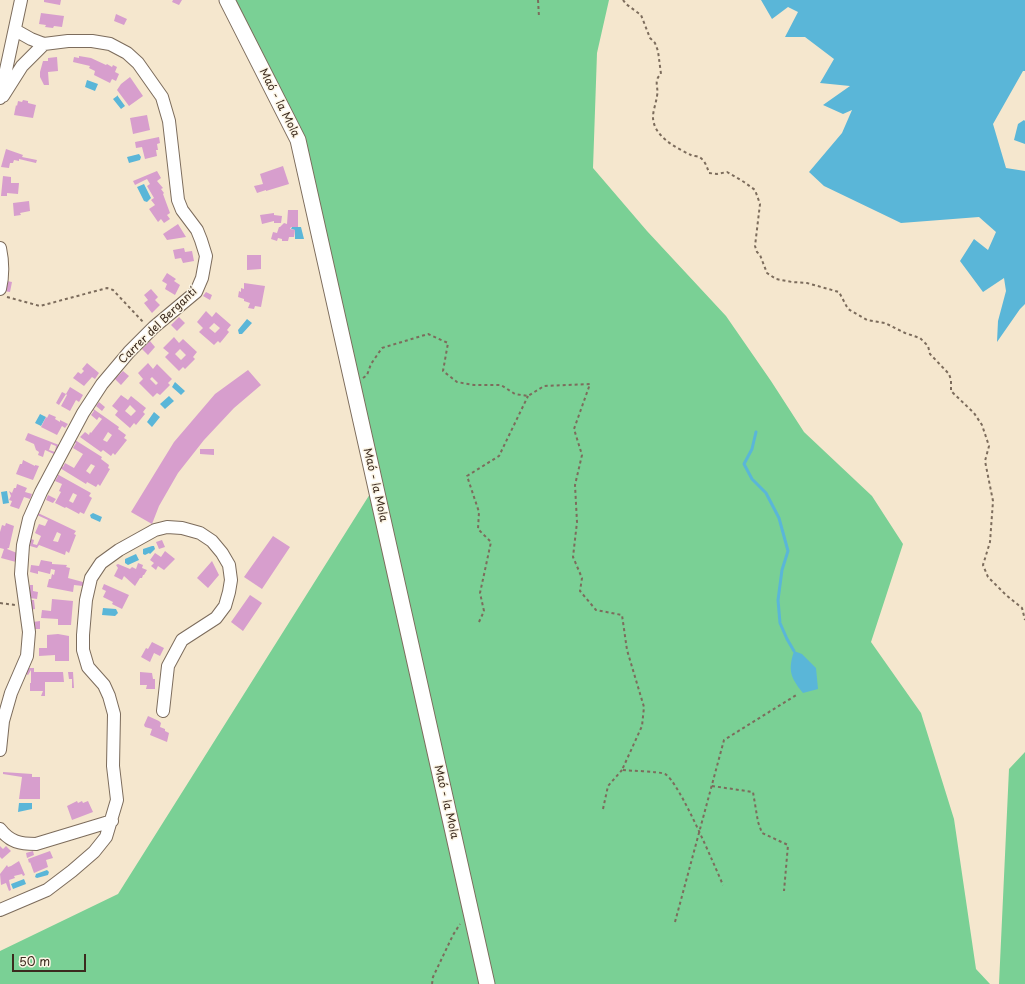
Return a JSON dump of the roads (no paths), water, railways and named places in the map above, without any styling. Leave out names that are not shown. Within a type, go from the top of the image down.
[{"type":"street","points":[[0,98],[21,0]]},
{"type":"street","name":"Maó - la Mola","points":[[227,0],[298,140],[487,984]]},
{"type":"street","name":"Carrer del Bergantí","points":[[0,750],[3,721],[11,693],[27,656],[29,632],[24,606],[21,574],[23,545],[29,519],[41,492],[83,413],[102,384],[128,352],[151,330],[196,292],[202,278],[206,256],[202,240],[197,230],[182,210],[178,200],[169,121],[162,97],[138,63],[127,53],[110,44],[74,41],[44,44],[15,30]]},
{"type":"street","points":[[0,102],[22,66],[44,44]]},
{"type":"street","points":[[0,248],[2,256],[3,293]]},
{"type":"street","points":[[0,910],[47,890],[94,852],[106,837],[112,820],[116,800],[112,766],[114,714],[110,696],[104,685],[88,667],[83,650],[86,600],[91,578],[101,563],[119,550],[155,530],[167,527],[182,528],[200,533],[212,541],[222,553],[229,566],[231,580],[224,606],[216,618],[182,640],[168,666],[163,711]]},
{"type":"street","points":[[0,829],[13,841],[25,844],[36,844],[112,820]]},
{"type":"water","points":[[761,0],[1025,0],[1025,71],[1023,71],[993,124],[1006,168],[1025,171],[1025,304],[997,342],[998,321],[1006,291],[1004,278],[983,292],[960,261],[974,239],[988,250],[996,232],[979,217],[901,223],[824,186],[809,172],[842,133],[852,110],[843,114],[823,105],[850,86],[820,83],[834,59],[805,37],[785,37],[798,12],[788,7],[772,19]]},
{"type":"water","points":[[87,80],[98,84],[95,91],[85,87]]},
{"type":"water","points":[[117,95],[125,106],[121,109],[113,99]]},
{"type":"water","points":[[1024,120],[1025,144],[1014,140],[1018,124]]},
{"type":"water","points":[[139,154],[141,157],[140,160],[129,163],[127,157]]},
{"type":"water","points":[[144,184],[151,198],[147,202],[144,201],[137,187]]},
{"type":"water","points":[[292,227],[301,227],[304,239],[295,239],[295,230],[291,229]]},
{"type":"water","points":[[247,319],[252,323],[242,334],[239,334],[238,330]]},
{"type":"water","points":[[175,382],[185,391],[181,395],[172,387]]},
{"type":"water","points":[[169,396],[174,401],[165,409],[160,404]]},
{"type":"water","points":[[154,412],[160,417],[152,427],[147,422]]},
{"type":"water","points":[[40,414],[46,417],[41,426],[35,423]]},
{"type":"water","points":[[7,491],[9,503],[3,504],[1,492]]},
{"type":"water","points":[[93,513],[102,517],[100,522],[91,518],[90,515]]},
{"type":"water","points":[[154,546],[155,549],[150,554],[143,554],[143,549]]},
{"type":"water","points":[[136,554],[139,560],[128,565],[125,563],[125,559]]},
{"type":"water","points":[[103,608],[116,609],[118,613],[115,616],[102,615]]},
{"type":"water","points":[[794,651],[802,654],[816,668],[818,689],[803,693],[795,682],[791,673],[791,663]]},
{"type":"water","points":[[19,803],[32,803],[32,809],[18,812]]},
{"type":"water","points":[[47,870],[49,872],[48,875],[37,878],[35,877],[36,874]]},
{"type":"water","points":[[24,879],[26,884],[13,889],[11,884]]},
{"type":"waterway","points":[[756,432],[752,449],[744,464],[752,479],[766,493],[779,518],[788,551],[782,570],[778,600],[780,623],[794,651]]}]
